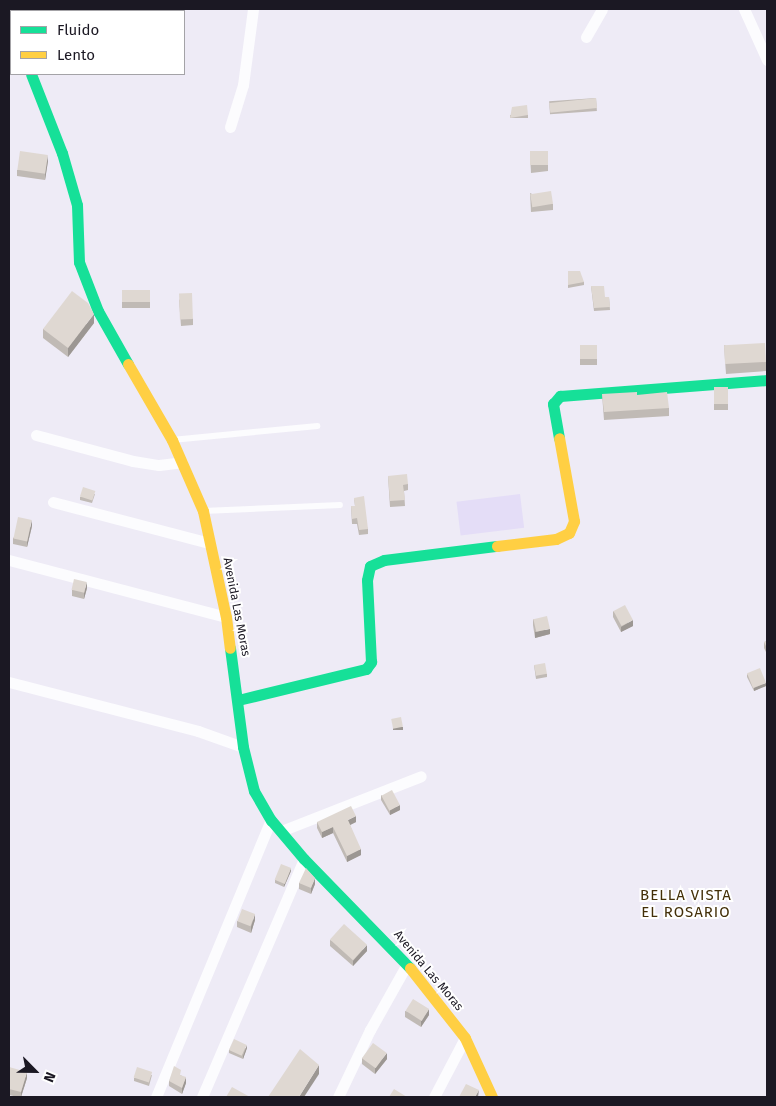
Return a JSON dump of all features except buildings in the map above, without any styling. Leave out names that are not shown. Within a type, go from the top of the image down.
[{"type":"street","points":[[230,127],[243,85],[253,9]]},
{"type":"street","points":[[586,37],[602,9]]},
{"type":"street","points":[[744,9],[767,60]]},
{"type":"street","name":"Avenida Las Moras","points":[[31,75],[62,153],[76,205],[79,262],[98,311],[172,440],[203,510],[226,617],[243,747],[254,791],[271,820],[304,859],[407,964],[465,1038],[492,1097]]},
{"type":"street","points":[[238,700],[366,669],[371,662],[367,580],[370,566],[384,560],[556,539],[570,533],[574,521],[554,404],[560,396],[767,380]]},
{"type":"street","points":[[36,435],[133,461],[159,465],[182,462]]},
{"type":"street","points":[[53,502],[209,543]]},
{"type":"street","points":[[9,560],[226,617]]},
{"type":"street","points":[[9,682],[198,731],[243,747]]},
{"type":"street","points":[[281,830],[421,776]]},
{"type":"street","points":[[156,1097],[271,820]]},
{"type":"street","points":[[202,1097],[304,859]]},
{"type":"street","points":[[338,1097],[370,1030],[407,964]]},
{"type":"street","points":[[434,1097],[465,1038]]},
{"type":"lane","points":[[172,440],[317,426]]},
{"type":"lane","points":[[203,510],[340,505]]},
{"type":"shaded area","points":[[520,494],[524,528],[461,536],[456,502]]},
{"type":"traffic: fast","points":[[31,75],[62,153],[77,205],[79,262],[98,311],[128,364]]},
{"type":"traffic: fast","points":[[559,438],[553,404],[560,396],[767,380]]},
{"type":"traffic: fast","points":[[238,700],[366,669],[371,662],[367,580],[370,566],[384,560],[497,546]]},
{"type":"traffic: fast","points":[[230,648],[243,747],[254,791],[271,820],[304,859],[410,968]]},
{"type":"traffic: slow","points":[[128,364],[172,440],[203,511],[226,617],[230,648]]},
{"type":"traffic: slow","points":[[497,546],[556,539],[569,533],[574,521],[559,438]]},
{"type":"traffic: slow","points":[[410,968],[465,1038],[492,1097]]},
{"type":"district","name":"BELLA VISTA EL ROSARIO","points":[[686,904]]}]
